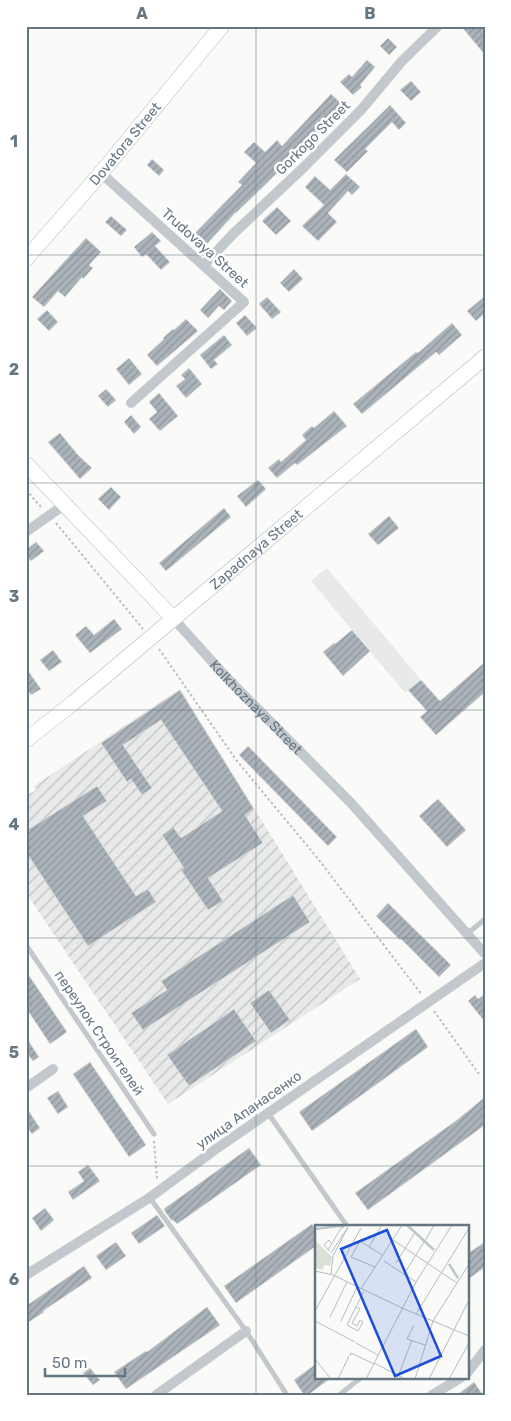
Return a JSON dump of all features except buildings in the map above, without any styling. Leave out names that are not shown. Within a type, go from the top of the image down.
[{"type":"street","name":"Dovatora Street","points":[[26,260],[101,174],[222,26]]},
{"type":"street","name":"Gorkogo Street","points":[[204,265],[361,110],[402,61],[438,26]]},
{"type":"street","name":"Trudovaya Street","points":[[101,174],[244,302],[131,403]]},
{"type":"street","name":"Zapadnaya Street","points":[[26,740],[73,703],[485,357]]},
{"type":"street","name":"Kolkhoznaya Street","points":[[26,464],[173,618],[226,677],[351,803],[485,954]]},
{"type":"street","points":[[26,532],[64,505]]},
{"type":"street","name":"улица Апанасенко","points":[[26,1275],[149,1198],[485,963]]},
{"type":"street","points":[[26,1088],[53,1069]]},
{"type":"street","points":[[156,1395],[246,1331]]},
{"type":"street","points":[[468,1372],[485,1350]]},
{"type":"street","points":[[432,1395],[460,1378]]},
{"type":"lane","points":[[467,934],[485,919]]},
{"type":"lane","name":"переулок Строителей","points":[[26,944],[154,1134]]},
{"type":"lane","points":[[268,1113],[345,1225]]},
{"type":"lane","points":[[149,1198],[246,1331],[287,1395]]},
{"type":"lane","points":[[338,1395],[361,1378]]},
{"type":"path","points":[[26,490],[150,638],[237,761],[319,860],[428,1002],[479,1074]]},
{"type":"path","points":[[154,1134],[158,1191]]},
{"type":"shaded area","points":[[327,568],[421,680],[405,693],[311,581]]},
{"type":"shaded area","points":[[180,689],[360,979],[168,1104],[26,893],[26,796],[36,790],[34,786]]}]
